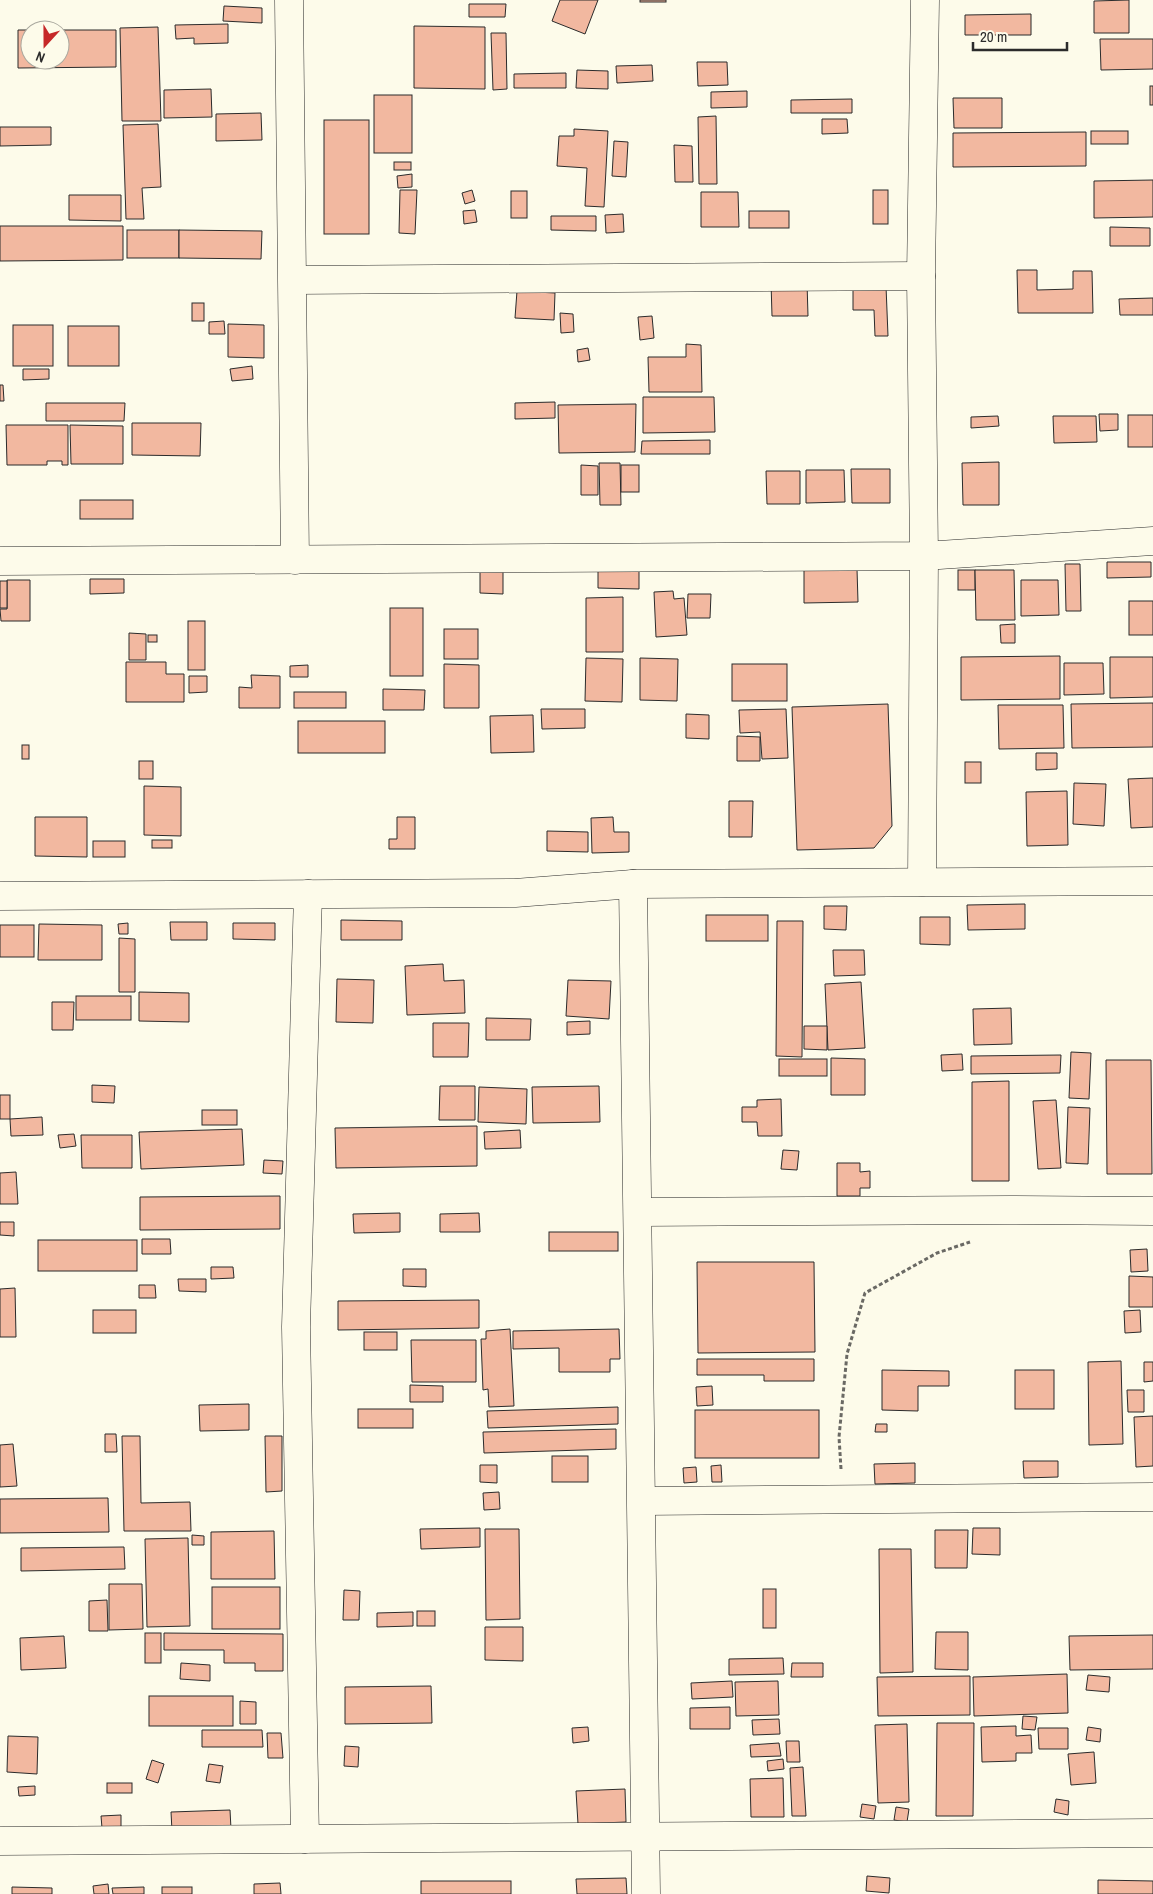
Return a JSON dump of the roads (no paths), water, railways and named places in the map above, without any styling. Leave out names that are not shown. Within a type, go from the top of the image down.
[{"type":"street","points":[[289,0],[295,560]]},
{"type":"street","points":[[922,882],[924,556],[921,276],[925,0]]},
{"type":"street","points":[[292,280],[921,276]]},
{"type":"street","points":[[0,561],[924,556],[1153,541]]},
{"type":"street","points":[[0,896],[515,893],[634,884],[1153,881]]},
{"type":"street","points":[[634,884],[646,1894]]},
{"type":"street","points":[[305,1839],[296,1328],[308,894]]},
{"type":"street","points":[[638,1212],[1153,1211]]},
{"type":"street","points":[[642,1500],[1153,1497]]},
{"type":"street","points":[[0,1841],[1153,1833]]}]
